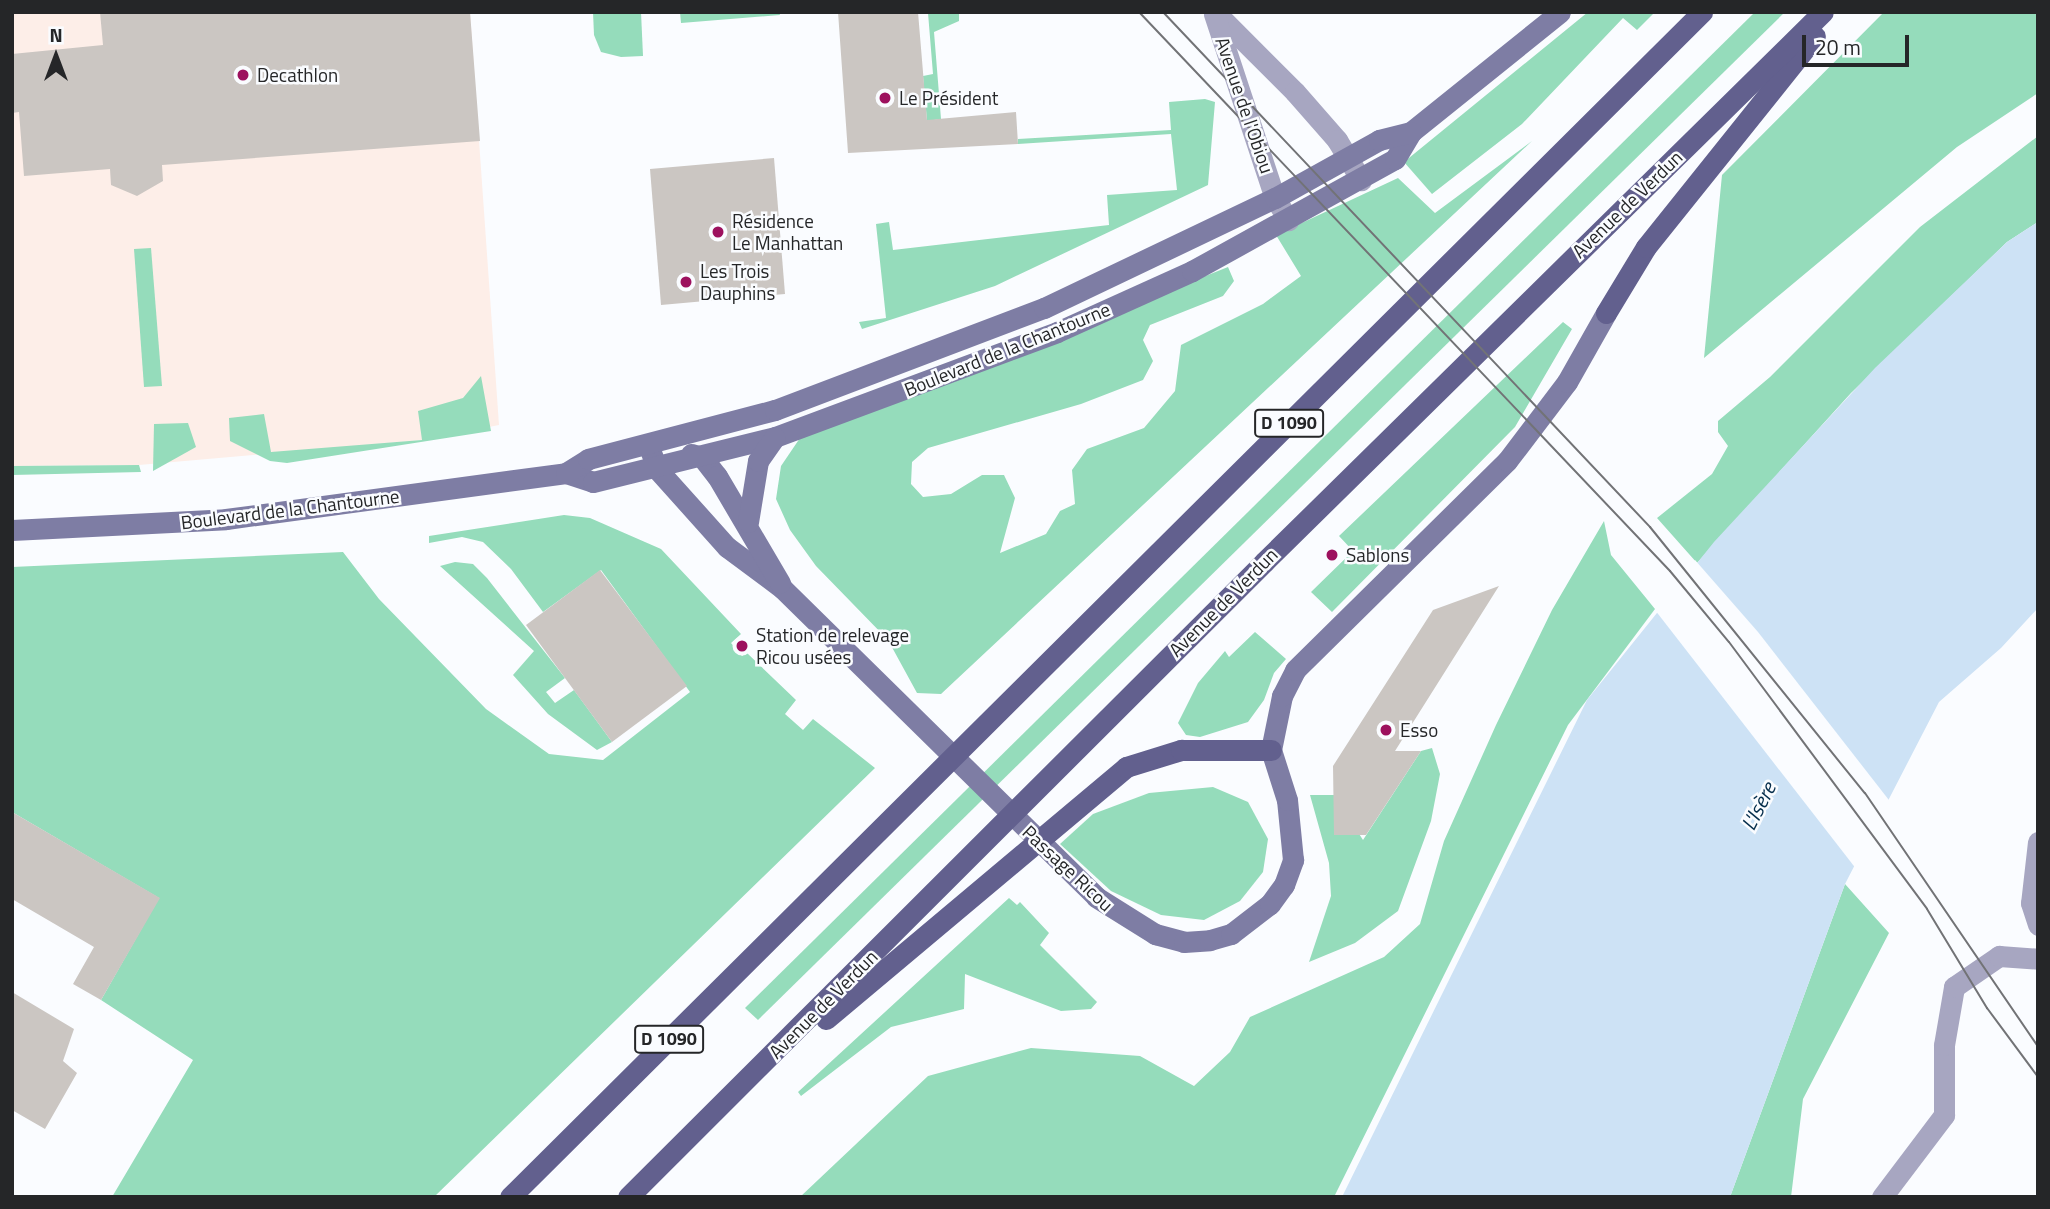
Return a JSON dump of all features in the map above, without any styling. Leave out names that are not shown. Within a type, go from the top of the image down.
[{"type":"main road","name":"D 1090","points":[[510,1197],[1703,12]]},
{"type":"main road","name":"Avenue de Verdun","points":[[891,949],[1070,756],[1823,12]]},
{"type":"main road","points":[[1606,313],[1646,247],[1835,12]]},
{"type":"main road","points":[[629,1197],[891,949],[1101,784],[1126,767],[1181,750],[1271,750]]},
{"type":"street","name":"Avenue de l'Obiou","points":[[1214,12],[1296,92],[1336,140],[1361,180]]},
{"type":"street","name":"Avenue de l'Obiou","points":[[1214,12],[1275,198],[1288,220]]},
{"type":"street","name":"Boulevard de la Chantourne","points":[[566,473],[593,482],[657,469],[775,437],[1057,332],[1192,271],[1395,159],[1411,132],[1560,12]]},
{"type":"street","name":"Boulevard de la Chantourne","points":[[12,530],[226,519],[566,473],[588,459],[775,410],[1044,308],[1275,198],[1379,140],[1411,132]]},
{"type":"street","points":[[1271,750],[1282,696],[1295,670],[1507,461],[1567,382],[1606,313]]},
{"type":"street","points":[[748,522],[758,461],[775,437]]},
{"type":"street","points":[[648,444],[702,457],[748,522],[782,588]]},
{"type":"street","points":[[648,444],[657,469],[727,547],[782,588]]},
{"type":"street","name":"Passage Ricou","points":[[782,588],[1096,897],[1156,934],[1184,942],[1231,934],[1270,904],[1284,885],[1293,860],[1293,835],[1271,750]]},
{"type":"street","points":[[2038,842],[2031,903],[2038,925]]},
{"type":"street","points":[[1882,1197],[1944,1115],[1944,1045],[1954,987],[1998,956],[2038,959]]},
{"type":"shaded area","points":[[12,12],[470,12],[499,425],[423,440],[139,465],[12,466]]},
{"type":"green space","points":[[593,12],[641,12],[643,56],[621,57],[601,52],[594,35]]},
{"type":"green space","points":[[680,12],[779,12],[780,15],[681,23]]},
{"type":"green space","points":[[959,12],[959,21],[934,32],[941,119],[927,121],[923,76],[933,74],[928,13]]},
{"type":"green space","points":[[1588,12],[1655,12],[1637,30],[1623,18],[1522,124],[1432,194],[1404,162]]},
{"type":"green space","points":[[1755,12],[1785,12],[758,1020],[745,1008]]},
{"type":"green space","points":[[1884,12],[2038,12],[2038,93],[1957,147],[1704,358],[1722,175]]},
{"type":"green space","points":[[1205,99],[1215,102],[1208,185],[995,286],[862,329],[859,322],[886,318],[876,224],[889,222],[893,250],[1109,225],[1107,195],[1177,190],[1171,134],[1018,144],[1018,139],[1171,130],[1169,102]]},
{"type":"green space","points":[[2038,136],[2038,222],[2007,242],[1851,393],[1697,563],[1657,518],[1712,474],[1728,446],[1718,432],[1718,421],[1770,377],[1920,227]]},
{"type":"green space","points":[[1532,141],[941,694],[917,693],[888,640],[816,566],[790,530],[776,499],[781,466],[800,438],[1228,267],[1234,281],[1223,296],[1150,325],[1143,340],[1153,361],[1143,380],[1081,404],[928,448],[912,462],[911,484],[923,497],[951,494],[982,475],[1004,475],[1015,498],[1000,553],[1046,534],[1060,511],[1075,504],[1072,470],[1087,449],[1144,428],[1175,391],[1181,345],[1263,304],[1301,276],[1276,235],[1398,178],[1435,213]]},
{"type":"green space","points":[[151,248],[162,386],[144,387],[134,249]]},
{"type":"green space","points":[[1563,322],[1572,329],[1515,427],[1332,612],[1311,592],[1353,551],[1339,536]]},
{"type":"green space","points":[[481,376],[491,431],[287,463],[270,461],[230,441],[229,418],[264,414],[271,452],[422,440],[418,411],[463,398]]},
{"type":"green space","points":[[188,423],[196,447],[153,471],[154,424]]},
{"type":"green space","points":[[139,465],[141,472],[12,475],[12,466]]},
{"type":"green space","points":[[564,515],[590,518],[661,549],[741,634],[731,643],[742,656],[747,653],[796,700],[785,714],[803,730],[813,719],[875,768],[434,1197],[112,1197],[193,1060],[101,1000],[159,898],[12,812],[12,567],[343,552],[379,599],[486,709],[549,754],[603,760],[690,692],[601,570],[543,612],[511,569],[483,542],[462,537],[429,543],[429,536]]},
{"type":"green space","points":[[1604,521],[1611,555],[1655,609],[1568,725],[1334,1197],[800,1197],[928,1076],[1031,1048],[1140,1056],[1194,1086],[1230,1052],[1250,1017],[1384,957],[1420,924],[1444,841],[1496,725],[1552,610]]},
{"type":"green space","points":[[455,562],[473,564],[487,578],[565,678],[546,692],[555,703],[574,690],[612,742],[597,750],[548,714],[513,675],[534,651],[440,566]]},
{"type":"green space","points":[[1255,632],[1286,659],[1274,673],[1264,700],[1248,722],[1200,737],[1186,735],[1178,723],[1198,683],[1225,651],[1229,657]]},
{"type":"green space","points":[[1432,748],[1440,774],[1431,821],[1398,911],[1355,943],[1309,962],[1331,896],[1329,863],[1310,795],[1334,795],[1363,840],[1421,751]]},
{"type":"green space","points":[[1213,787],[1248,802],[1268,839],[1263,872],[1240,901],[1204,920],[1161,915],[1111,891],[1060,844],[1093,814],[1149,793]]},
{"type":"green space","points":[[1845,884],[1889,933],[1803,1099],[1791,1197],[1730,1197]]},
{"type":"green space","points":[[1009,898],[1017,905],[1020,902],[1049,933],[1040,945],[1097,1002],[1091,1009],[1061,1011],[965,974],[964,1009],[891,1027],[801,1096],[798,1092]]},
{"type":"water","name":"L'Isère","points":[[2038,222],[2038,608],[2001,648],[1939,702],[1845,884],[1730,1197],[1342,1197],[1587,700],[1714,542],[1875,368],[2007,242]]},
{"type":"pier","points":[[1695,560],[1758,632],[1892,804],[1857,870],[1655,610]]},
{"type":"building","name":"Decathlon","points":[[100,12],[470,12],[480,141],[162,165],[163,181],[137,196],[111,185],[110,169],[24,176],[19,112],[12,113],[12,54],[103,45]]},
{"type":"building","name":"Le Président","points":[[838,12],[918,12],[927,120],[1016,112],[1018,144],[848,153]]},
{"type":"building","name":"Résidence Le Manhattan","points":[[774,158],[785,294],[661,305],[650,169]]},
{"type":"building","points":[[600,570],[687,686],[612,742],[526,625]]},
{"type":"building","points":[[1499,586],[1395,751],[1421,751],[1366,835],[1334,835],[1333,766],[1433,610]]},
{"type":"building","points":[[12,812],[160,898],[101,1000],[73,984],[94,947],[12,899]]},
{"type":"building","points":[[12,992],[74,1029],[63,1061],[77,1073],[45,1129],[12,1110]]},
{"type":"tram line","points":[[1139,12],[1670,571],[1729,642],[1927,909],[1987,1008],[2038,1077]]},
{"type":"tram line","points":[[1163,12],[1650,527],[1865,793],[2038,1047]]},
{"type":"place","name":"Decathlon","points":[[243,75]]},
{"type":"place","name":"Le Président","points":[[885,98]]},
{"type":"place","name":"Résidence Le Manhattan","points":[[718,232]]},
{"type":"place","name":"Les Trois Dauphins","points":[[686,282]]},
{"type":"place","name":"Sablons","points":[[1332,555]]},
{"type":"place","name":"Station de relevage Ricou usées","points":[[742,646]]},
{"type":"place","name":"Esso","points":[[1386,730]]}]
